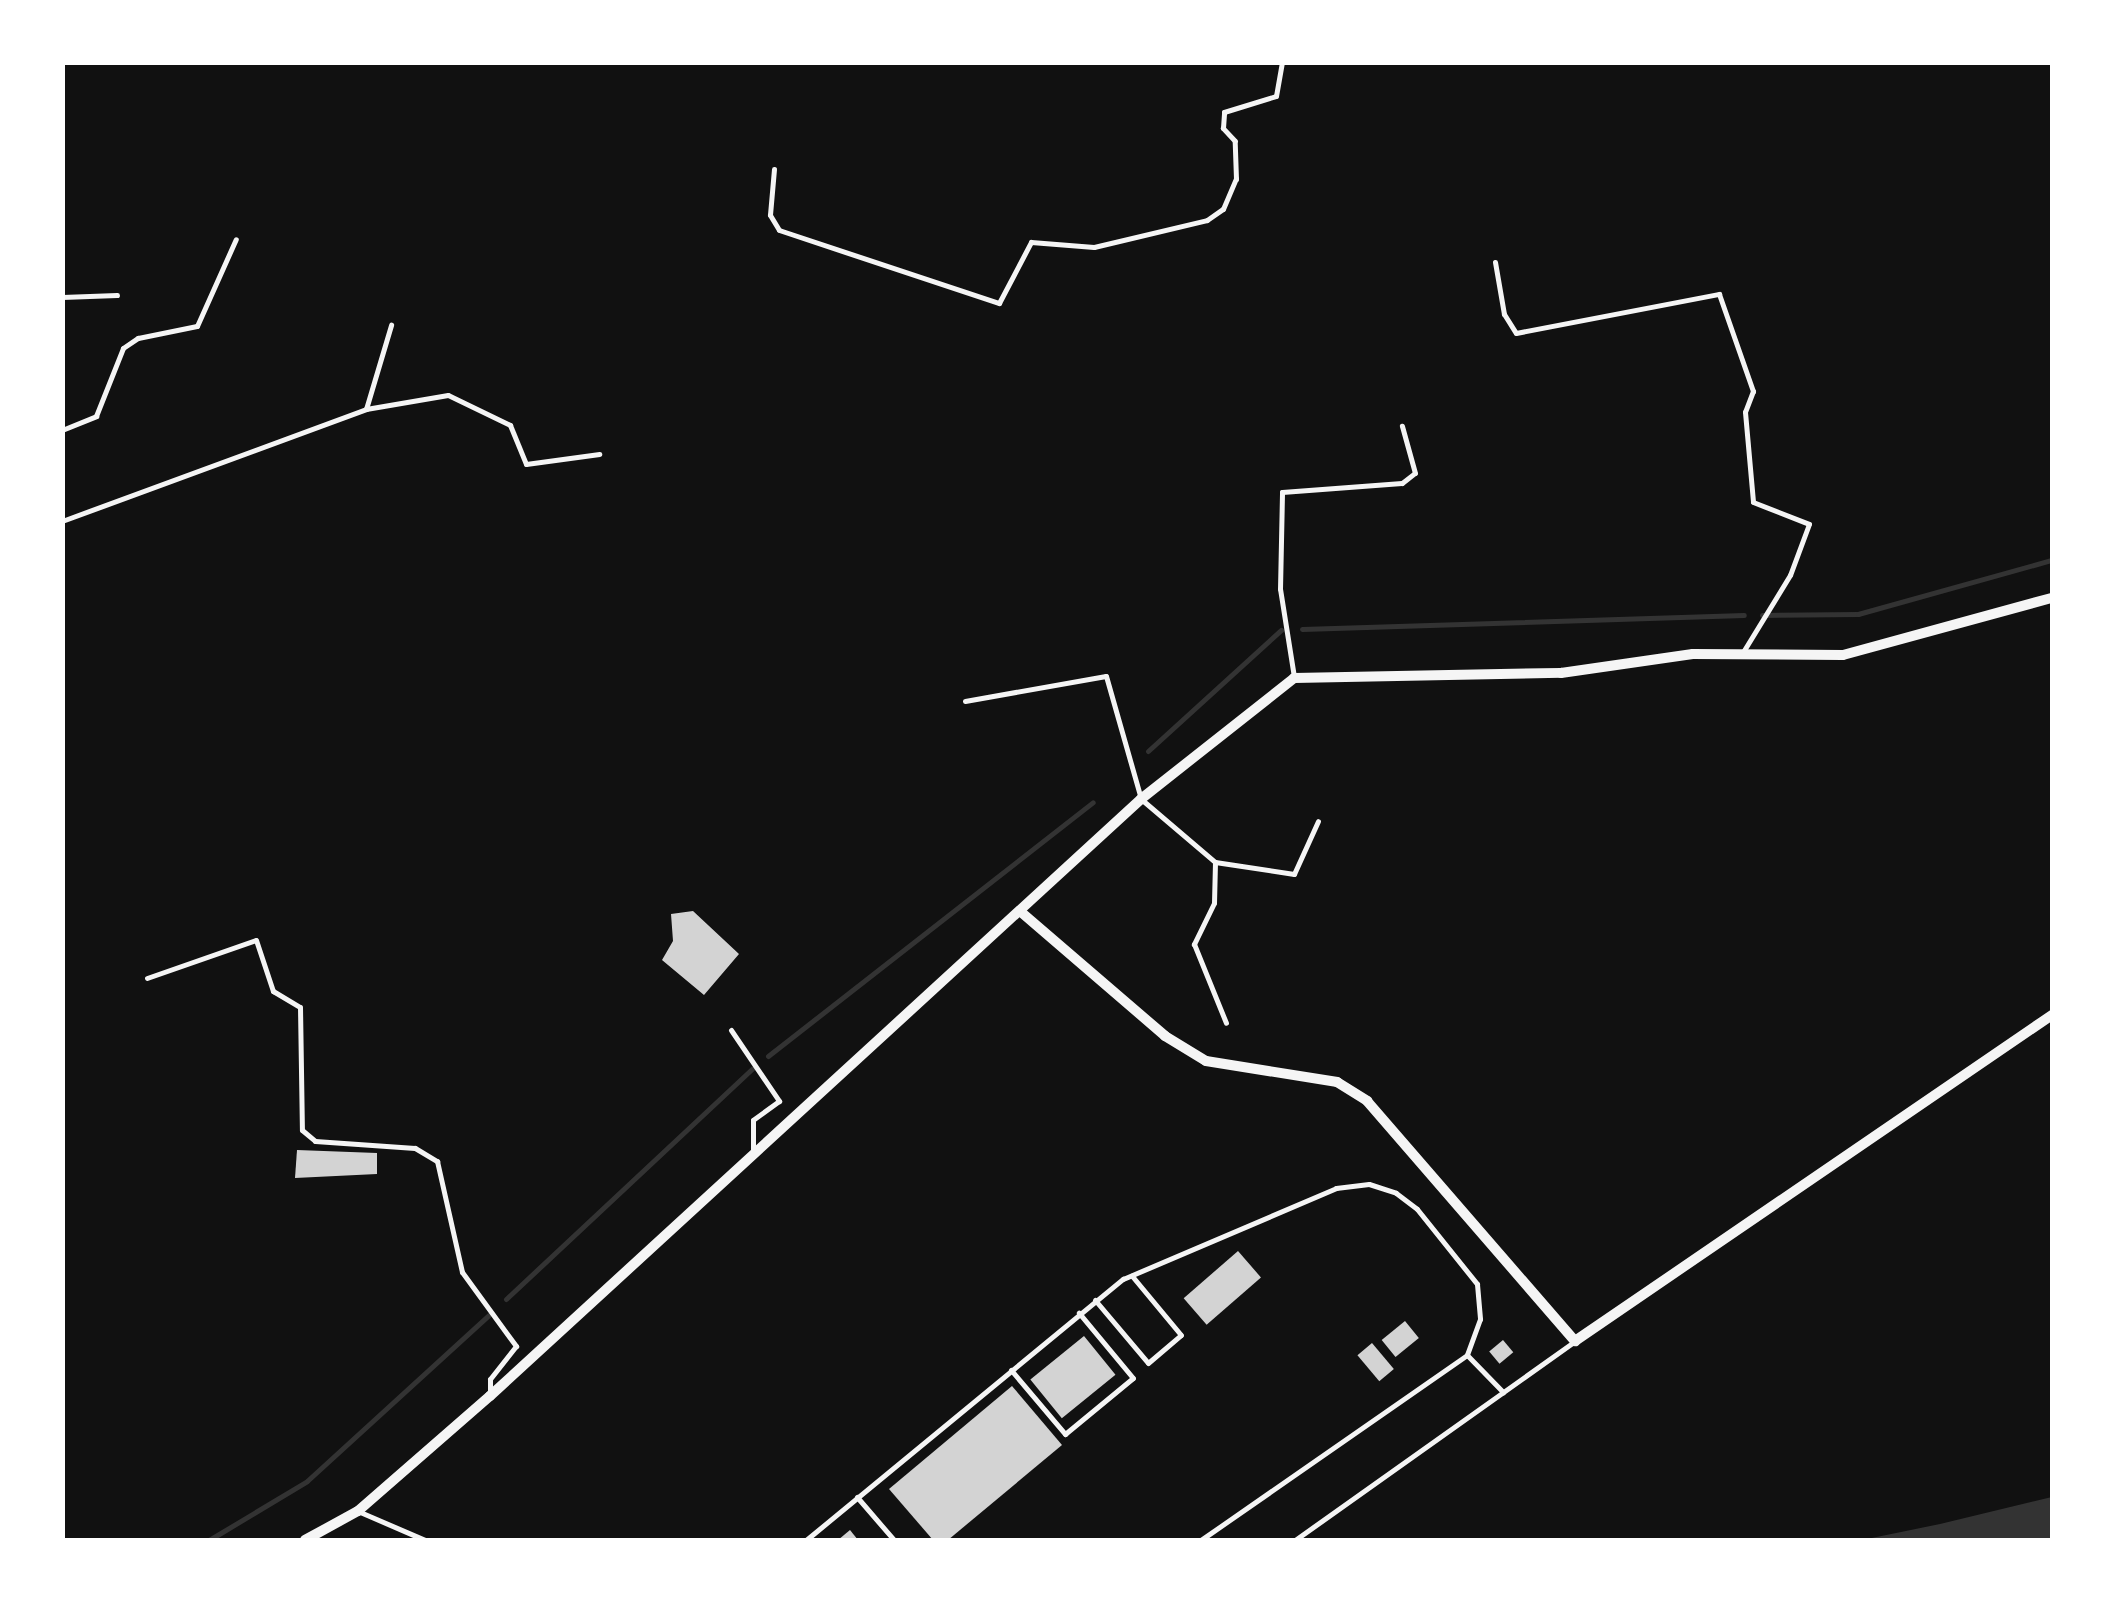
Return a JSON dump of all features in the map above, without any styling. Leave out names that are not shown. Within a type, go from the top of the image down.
[{"type":"street","points":[[306,1540],[358,1511],[490,1396],[1141,799],[1294,678],[1561,674],[1742,654],[1843,655],[2052,598]]},
{"type":"street","points":[[1021,912],[1165,1036],[1206,1061],[1336,1082],[1367,1101],[1575,1341],[2052,1014]]},
{"type":"lane","points":[[774,169],[770,215],[779,230],[1000,303],[1032,242],[1094,247],[1208,220],[1224,209],[1236,178],[1235,142],[1223,128],[1224,112],[1276,96],[1282,62]]},
{"type":"lane","points":[[62,430],[96,416],[123,348],[138,338],[196,326],[236,239]]},
{"type":"lane","points":[[1495,262],[1504,314],[1516,333],[1719,294],[1753,391],[1746,412],[1753,502],[1808,524],[1790,575],[1742,654]]},
{"type":"lane","points":[[62,296],[117,295]]},
{"type":"lane","points":[[366,409],[391,326]]},
{"type":"lane","points":[[62,520],[366,409],[448,395],[510,425],[526,464],[599,454]]},
{"type":"lane","points":[[1294,678],[1280,589],[1282,492],[1402,482],[1415,473],[1402,426]]},
{"type":"lane","points":[[965,701],[1106,676],[1141,799],[1215,862],[1294,874],[1318,821]]},
{"type":"lane","points":[[1215,862],[1214,903],[1194,944],[1226,1023]]},
{"type":"lane","points":[[147,978],[256,940],[272,991],[300,1007],[302,1130],[315,1141],[415,1148],[437,1161],[462,1272],[516,1346],[490,1379],[490,1396]]},
{"type":"lane","points":[[731,1030],[780,1101],[754,1120],[753,1155]]},
{"type":"lane","points":[[806,1540],[1095,1300],[1131,1276],[1336,1188],[1383,1188],[1417,1209],[1477,1284],[1480,1319],[1467,1355],[1201,1540]]},
{"type":"lane","points":[[1095,1300],[1148,1362],[1181,1336],[1131,1276]]},
{"type":"lane","points":[[1012,1370],[1065,1434],[1133,1378],[1079,1314]]},
{"type":"lane","points":[[1295,1540],[1575,1341]]},
{"type":"lane","points":[[1467,1355],[1503,1393]]},
{"type":"lane","points":[[857,1497],[894,1540]]},
{"type":"lane","points":[[358,1511],[425,1540]]},
{"type":"shaded area","points":[[2052,1497],[2052,1540],[1862,1540],[1940,1524]]},
{"type":"building","points":[[693,911],[739,954],[704,995],[662,960],[673,941],[671,914]]},
{"type":"building","points":[[297,1150],[377,1153],[377,1174],[295,1178]]},
{"type":"building","points":[[1238,1251],[1261,1277],[1207,1325],[1184,1298]]},
{"type":"building","points":[[1405,1321],[1419,1338],[1396,1357],[1382,1340]]},
{"type":"building","points":[[1084,1336],[1115,1375],[1062,1418],[1030,1379]]},
{"type":"building","points":[[1503,1340],[1513,1352],[1499,1364],[1489,1352]]},
{"type":"building","points":[[1372,1343],[1394,1369],[1379,1381],[1357,1355]]},
{"type":"building","points":[[1012,1386],[1062,1445],[948,1540],[933,1540],[889,1489]]},
{"type":"building","points":[[850,1530],[858,1540],[838,1540]]},
{"type":"waterway","points":[[1762,615],[1858,614],[2052,560]]},
{"type":"waterway","points":[[1302,629],[1744,615]]},
{"type":"waterway","points":[[1148,751],[1281,630]]},
{"type":"waterway","points":[[768,1056],[1093,802]]},
{"type":"waterway","points":[[506,1299],[752,1069]]},
{"type":"waterway","points":[[209,1540],[307,1481],[489,1315]]}]
